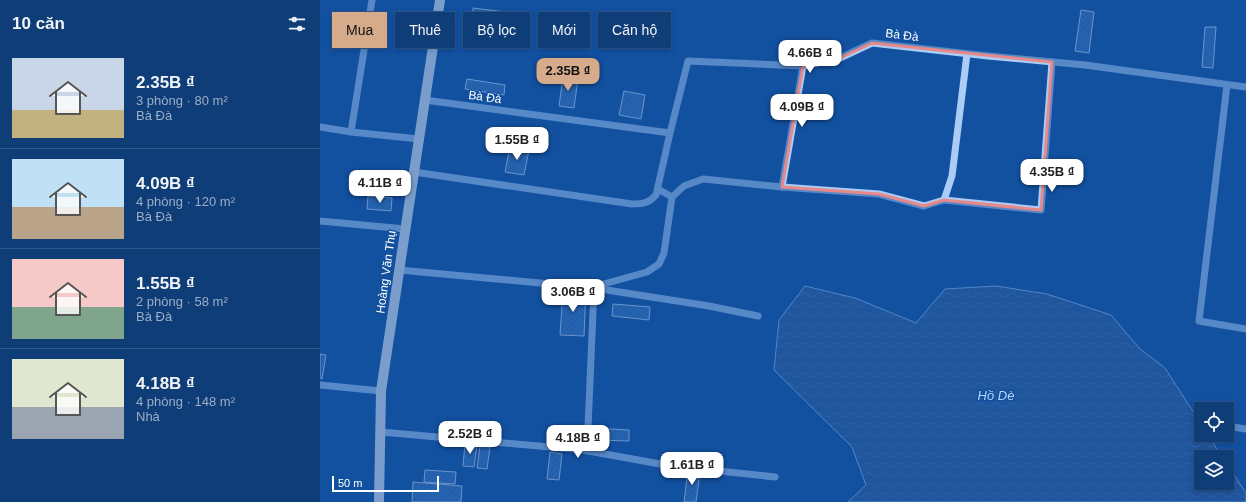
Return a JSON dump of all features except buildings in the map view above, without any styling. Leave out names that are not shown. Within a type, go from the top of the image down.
[{"type":"main road","name":"Hoàng Văn Thụ","points":[[379,502],[381,391],[440,0]]},
{"type":"street","points":[[351,132],[372,0]]},
{"type":"street","name":"Bà Đà","points":[[425,100],[670,133],[688,61],[803,66],[840,58],[872,43],[1084,65],[1246,87]]},
{"type":"street","points":[[944,200],[952,176],[967,54]]},
{"type":"street","points":[[594,288],[600,284],[646,272],[659,264],[664,253],[672,197],[684,186],[704,179],[782,187],[879,194],[924,206],[944,200],[1041,210],[1052,62]]},
{"type":"street","points":[[782,187],[803,66]]},
{"type":"street","points":[[1227,85],[1200,321],[1246,329]]},
{"type":"street","points":[[320,127],[351,132],[419,139]]},
{"type":"street","points":[[414,172],[632,204],[645,204],[651,201],[656,195],[670,133]]},
{"type":"street","points":[[658,189],[672,197]]},
{"type":"street","points":[[320,221],[405,229]]},
{"type":"street","points":[[399,270],[594,288],[709,306],[758,316]]},
{"type":"street","points":[[586,451],[594,288]]},
{"type":"street","points":[[320,386],[381,391]]},
{"type":"street","points":[[1234,427],[1246,429]]},
{"type":"street","points":[[380,432],[586,451],[671,466],[776,477]]},
{"type":"highlighted area","points":[[872,43],[1052,62],[1041,210],[944,200],[924,206],[879,194],[782,187],[803,66],[840,58]]},
{"type":"water","name":"Hồ Dè","points":[[805,286],[855,298],[916,323],[945,289],[996,286],[1047,294],[1111,315],[1139,348],[1165,368],[1194,413],[1194,442],[1212,442],[1218,450],[1194,450],[1194,490],[1234,490],[1234,475],[1246,493],[1246,502],[848,502],[866,485],[852,447],[774,370],[779,320]]}]
